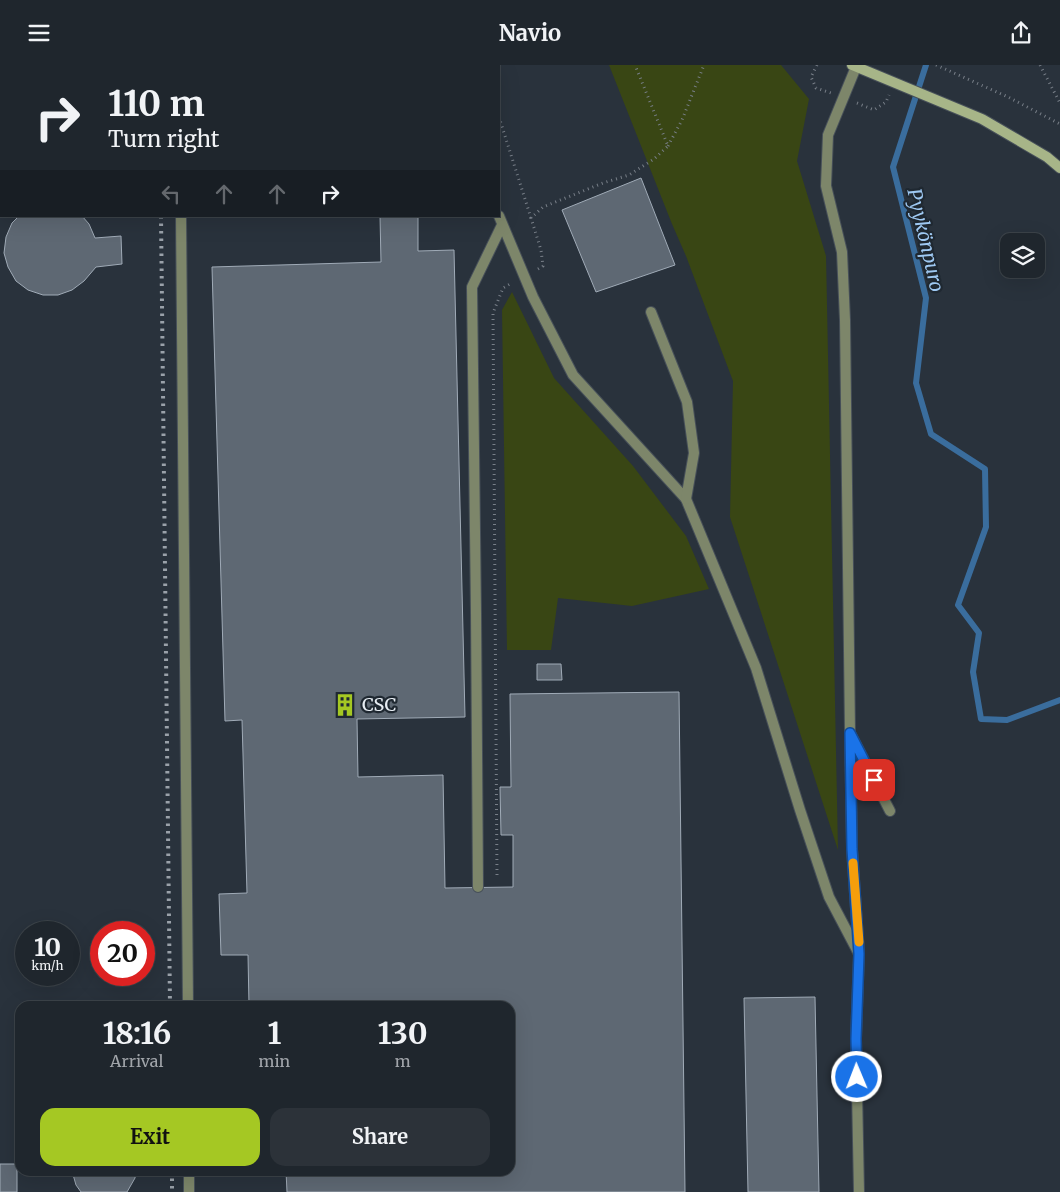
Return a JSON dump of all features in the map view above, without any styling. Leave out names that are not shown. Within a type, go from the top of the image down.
[{"type":"street","points":[[859,1192],[856,1039],[859,954],[852,849],[845,310],[842,252],[826,186],[828,135],[855,66],[982,119],[1047,157],[1060,168]]},
{"type":"street","points":[[181,217],[188,1001]]},
{"type":"street","points":[[500,221],[533,297],[573,375],[686,499],[756,668],[829,897],[859,954]]},
{"type":"street","points":[[478,887],[472,287],[500,221]]},
{"type":"street","points":[[651,312],[687,402],[694,453],[686,499]]},
{"type":"street","points":[[850,733],[890,811]]},
{"type":"street","points":[[189,1176],[189,1192]]},
{"type":"path","points":[[635,65],[668,146]]},
{"type":"path","points":[[531,219],[544,207],[603,183],[629,175],[654,159],[668,146],[682,120],[704,65]]},
{"type":"path","points":[[811,65],[816,67]]},
{"type":"path","points":[[936,65],[1008,97],[1060,124]]},
{"type":"path","points":[[1040,65],[1060,103]]},
{"type":"path","points":[[497,875],[493,313],[503,288],[543,266],[541,250],[500,120]]},
{"type":"green space","points":[[609,65],[781,65],[809,99],[797,161],[826,256],[838,850],[730,517],[733,381],[686,256]]},
{"type":"green space","points":[[512,292],[554,378],[633,466],[686,536],[709,589],[632,606],[558,598],[551,650],[507,650],[502,310]]},
{"type":"building","points":[[641,178],[675,265],[596,292],[562,210]]},
{"type":"building","points":[[18,217],[83,217],[89,224],[95,238],[121,236],[122,264],[96,267],[84,281],[72,290],[58,295],[43,295],[28,290],[16,281],[8,267],[4,253],[6,237],[12,223]]},
{"type":"building","name":"CSC","points":[[380,217],[418,217],[418,251],[454,250],[465,717],[357,719],[358,777],[443,775],[445,888],[513,887],[513,835],[501,835],[500,787],[511,787],[510,694],[679,692],[685,1192],[287,1192],[286,1176],[515,1176],[515,1001],[249,1001],[248,955],[221,955],[219,894],[247,893],[242,720],[225,721],[212,267],[381,262]]},
{"type":"building","points":[[537,664],[561,664],[562,680],[537,680]]},
{"type":"building","points":[[815,997],[819,1192],[748,1192],[744,998]]},
{"type":"building","points":[[0,1164],[15,1164],[17,1192],[0,1192]]},
{"type":"building","points":[[73,1176],[135,1176],[127,1192],[81,1192],[76,1185]]},
{"type":"waterway","name":"Pyykönpuro","points":[[926,65],[893,167],[926,298],[916,383],[931,434],[985,469],[986,527],[958,605],[979,633],[973,672],[981,719],[1007,720],[1060,700]]},
{"type":"railway","points":[[161,217],[170,1001]]},
{"type":"railway","points":[[172,1176],[172,1192]]},
{"type":"slow traffic","points":[[853,863],[859,942]]},
{"type":"place","name":"CSC","points":[[345,705]]},
{"type":"route","points":[[857,1077],[856,1039],[859,954],[852,849],[850,733],[874,780]]}]
